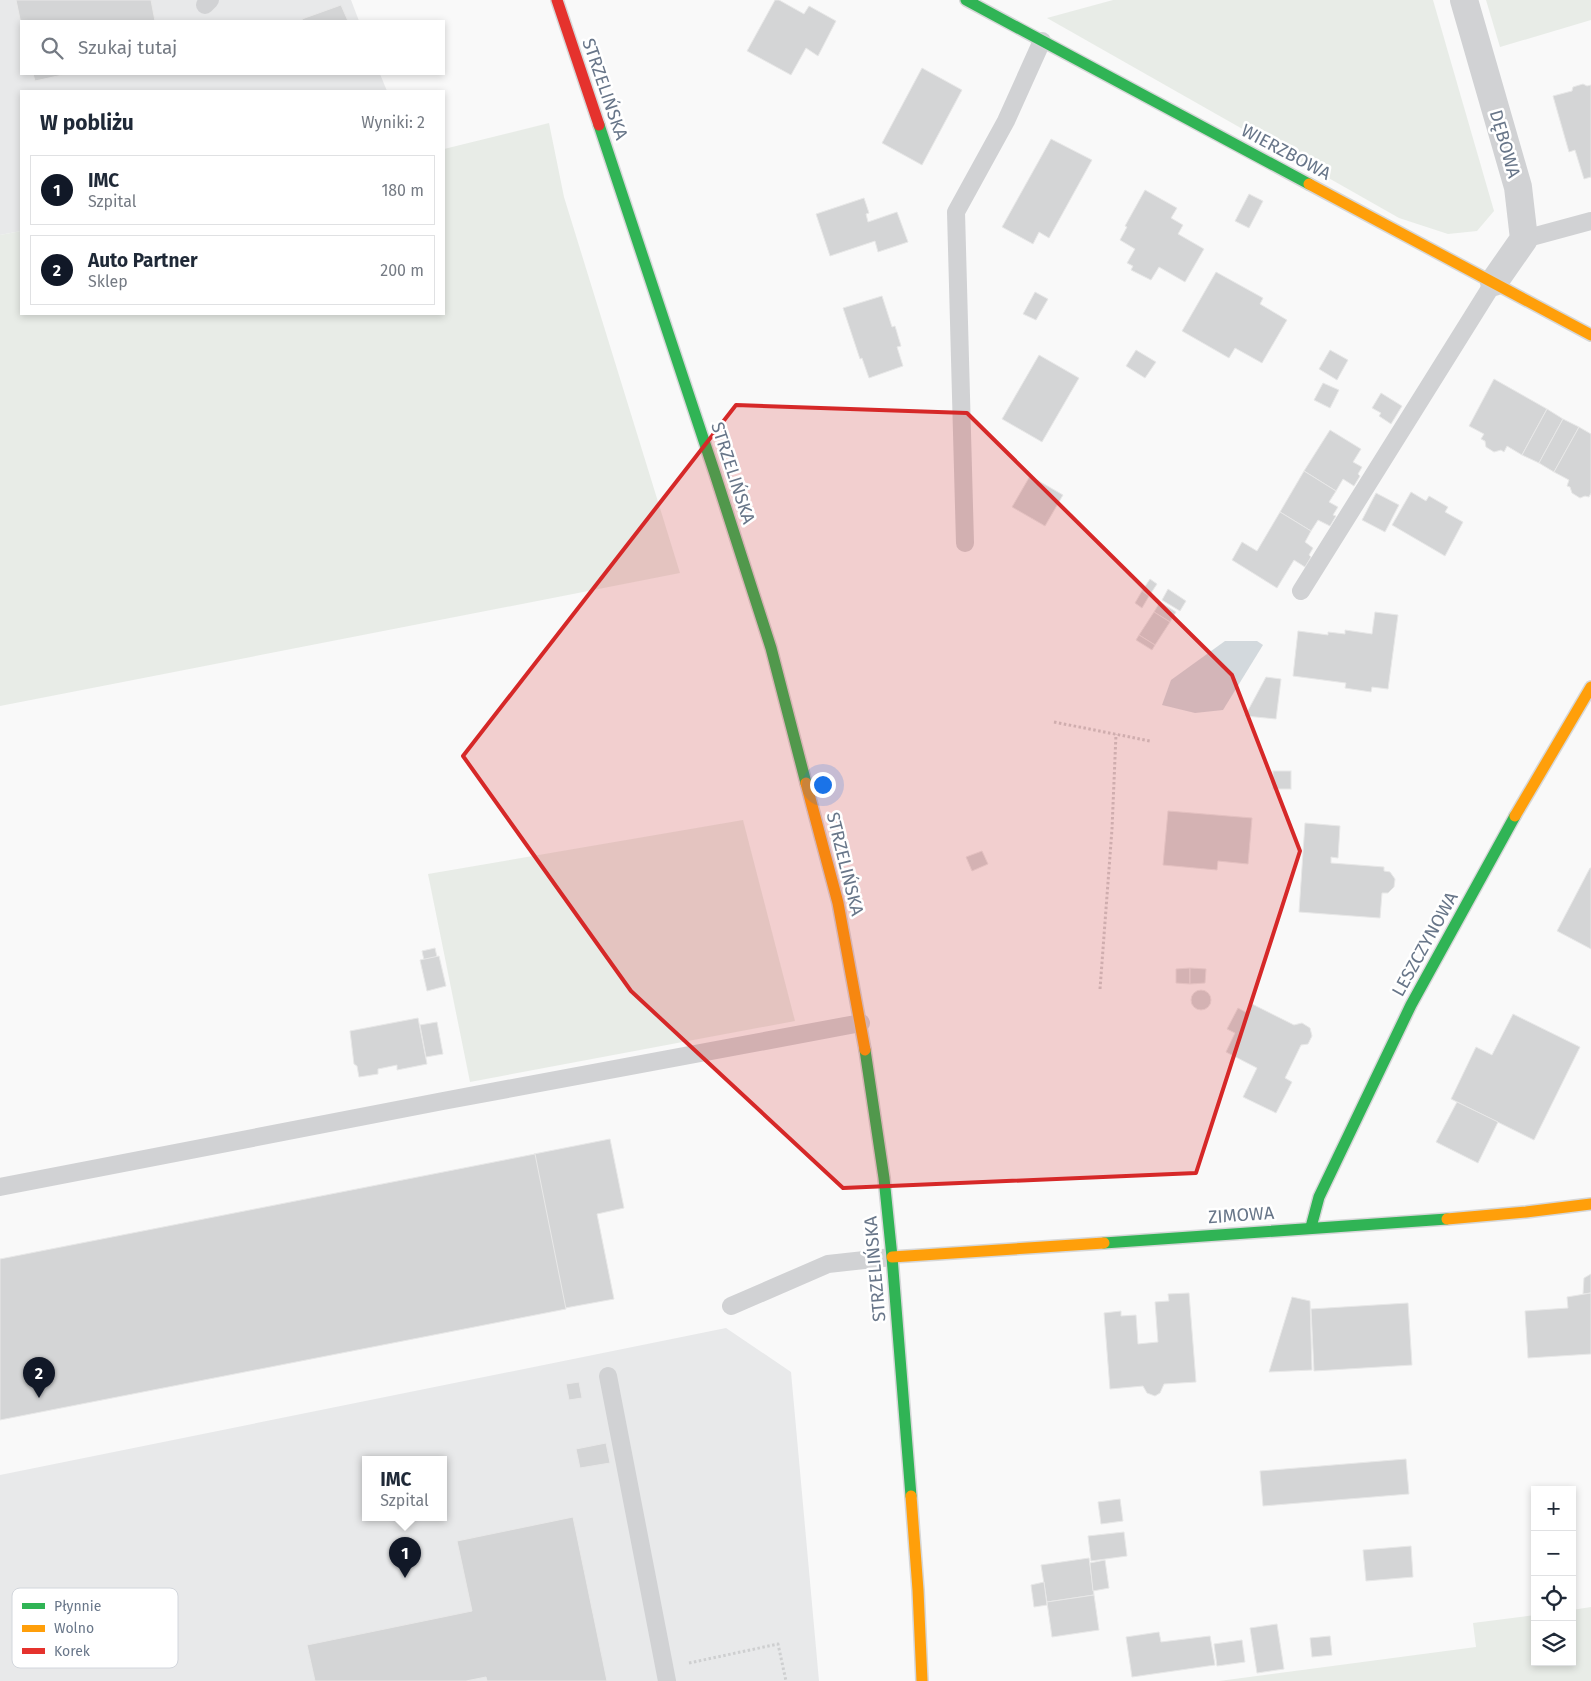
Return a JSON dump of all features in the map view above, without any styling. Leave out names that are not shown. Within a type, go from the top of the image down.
[{"type":"street","name":"STRZELIŃSKA","points":[[557,0],[771,648],[838,903],[861,1023],[884,1178],[918,1590],[922,1681]]},
{"type":"street","name":"WIERZBOWA","points":[[966,0],[1591,335]]},
{"type":"street","name":"DĘBOWA","points":[[1464,0],[1518,187],[1524,240]]},
{"type":"street","points":[[1494,282],[1524,240]]},
{"type":"street","name":"LESZCZYNOWA","points":[[1311,1227],[1319,1197],[1411,1005],[1535,780],[1591,687]]},
{"type":"street","name":"ZIMOWA","points":[[892,1257],[1311,1227],[1408,1222],[1526,1212],[1591,1204]]},
{"type":"lane","points":[[965,543],[956,212],[1006,121],[1042,41]]},
{"type":"lane","points":[[1524,240],[1591,221]]},
{"type":"lane","points":[[1301,590],[1494,282]]},
{"type":"lane","points":[[0,1187],[452,1099],[861,1023]]},
{"type":"lane","points":[[731,1306],[828,1264],[892,1257]]},
{"type":"lane","points":[[608,1376],[666,1675]]},
{"type":"path","points":[[1054,722],[1150,741]]},
{"type":"path","points":[[1100,989],[1112,829],[1116,734]]},
{"type":"path","points":[[666,1675],[778,1644],[786,1681]]},
{"type":"highlighted area","points":[[736,405],[967,413],[1232,675],[1300,851],[1196,1173],[843,1188],[631,991],[463,756]]},
{"type":"shaded area","points":[[0,0],[351,0],[359,20],[20,20],[20,75],[380,75],[387,90],[20,90],[20,231],[0,235]]},
{"type":"shaded area","points":[[1113,0],[1433,0],[1494,211],[1477,231],[1448,234],[1399,218],[1047,18]]},
{"type":"shaded area","points":[[1486,0],[1591,0],[1591,20],[1500,47]]},
{"type":"shaded area","points":[[549,123],[564,197],[680,573],[0,706],[0,235],[20,231],[20,315],[445,315],[445,149]]},
{"type":"shaded area","points":[[1225,641],[1257,641],[1263,645],[1223,710],[1195,713],[1162,705],[1171,680]]},
{"type":"shaded area","points":[[743,820],[795,1021],[470,1082],[428,874]]},
{"type":"shaded area","points":[[726,1328],[791,1372],[819,1681],[0,1681],[0,1475]]},
{"type":"shaded area","points":[[1591,1607],[1591,1681],[1219,1681],[1476,1647],[1473,1623],[1531,1616],[1531,1666],[1576,1666],[1576,1609]]},
{"type":"building","points":[[16,0],[151,0],[155,20],[20,20]]},
{"type":"building","points":[[775,0],[779,0],[804,14],[809,6],[836,21],[818,56],[806,48],[791,75],[747,51]]},
{"type":"building","points":[[341,5],[348,20],[302,20]]},
{"type":"building","points":[[922,68],[962,90],[922,165],[882,143]]},
{"type":"building","points":[[33,75],[62,75],[35,81]]},
{"type":"building","points":[[1583,84],[1591,85],[1591,177],[1584,179],[1575,150],[1569,152],[1553,96],[1572,91],[1573,87]]},
{"type":"building","points":[[1051,139],[1092,160],[1049,238],[1039,232],[1033,244],[1002,227]]},
{"type":"building","points":[[1145,190],[1177,208],[1171,218],[1183,225],[1178,234],[1204,249],[1185,282],[1159,267],[1151,280],[1131,270],[1133,266],[1127,263],[1135,249],[1120,240],[1127,227],[1125,226]]},
{"type":"building","points":[[1249,194],[1263,201],[1249,228],[1235,221]]},
{"type":"building","points":[[864,198],[869,213],[866,214],[868,222],[897,212],[908,242],[878,252],[875,241],[830,256],[816,214]]},
{"type":"building","points":[[1216,272],[1263,298],[1260,304],[1287,320],[1262,363],[1235,348],[1229,358],[1182,331]]},
{"type":"building","points":[[1035,292],[1048,299],[1036,320],[1023,314]]},
{"type":"building","points":[[882,296],[892,327],[895,326],[901,346],[897,347],[903,366],[869,378],[862,358],[860,359],[843,308]]},
{"type":"building","points":[[1136,350],[1156,362],[1145,378],[1126,366]]},
{"type":"building","points":[[1330,350],[1348,360],[1337,380],[1319,369]]},
{"type":"building","points":[[1039,355],[1079,378],[1042,442],[1002,419]]},
{"type":"building","points":[[1494,379],[1547,409],[1522,455],[1507,446],[1504,452],[1501,450],[1494,452],[1486,447],[1485,441],[1481,439],[1484,434],[1469,426]]},
{"type":"building","points":[[1323,383],[1339,390],[1330,408],[1314,400]]},
{"type":"building","points":[[1381,393],[1402,406],[1391,424],[1379,416],[1381,413],[1372,408]]},
{"type":"building","points":[[1547,409],[1563,419],[1539,463],[1522,455]]},
{"type":"building","points":[[1563,419],[1579,427],[1554,472],[1539,463]]},
{"type":"building","points":[[1579,427],[1591,434],[1591,493],[1589,497],[1580,498],[1572,493],[1570,487],[1567,486],[1569,480],[1554,472]]},
{"type":"building","points":[[1330,430],[1361,449],[1353,462],[1362,467],[1358,474],[1360,476],[1354,486],[1343,479],[1336,491],[1304,471]]},
{"type":"building","points":[[1304,471],[1336,491],[1329,502],[1338,507],[1333,515],[1336,516],[1330,526],[1318,520],[1311,531],[1280,512]]},
{"type":"building","points":[[1030,476],[1063,495],[1045,526],[1012,507]]},
{"type":"building","points":[[1411,492],[1426,501],[1429,496],[1448,507],[1445,512],[1463,522],[1445,556],[1392,525]]},
{"type":"building","points":[[1376,493],[1399,505],[1385,532],[1362,520]]},
{"type":"building","points":[[1280,512],[1311,531],[1305,542],[1313,548],[1309,555],[1311,557],[1305,567],[1294,560],[1277,588],[1232,560],[1242,542],[1257,551]]},
{"type":"building","points":[[1150,579],[1157,584],[1149,596],[1142,591]]},
{"type":"building","points":[[1168,589],[1186,601],[1180,611],[1162,600]]},
{"type":"building","points":[[1142,591],[1149,596],[1142,608],[1135,603]]},
{"type":"building","points":[[1160,602],[1176,612],[1170,622],[1154,612]]},
{"type":"building","points":[[1154,612],[1170,622],[1155,645],[1139,635]]},
{"type":"building","points":[[1375,612],[1398,615],[1388,689],[1372,687],[1371,692],[1345,688],[1346,683],[1293,676],[1298,631],[1328,635],[1328,632],[1345,634],[1345,630],[1372,634]]},
{"type":"building","points":[[1139,635],[1155,645],[1152,650],[1136,640]]},
{"type":"building","points":[[1266,677],[1281,679],[1276,719],[1245,716]]},
{"type":"building","points":[[1273,771],[1291,771],[1291,789],[1273,789]]},
{"type":"building","points":[[1168,811],[1252,818],[1248,864],[1218,861],[1217,870],[1163,865]]},
{"type":"building","points":[[1305,823],[1340,826],[1338,858],[1331,857],[1331,863],[1384,867],[1384,871],[1390,872],[1395,879],[1394,887],[1388,893],[1382,893],[1380,918],[1299,912]]},
{"type":"building","points":[[982,851],[988,864],[972,871],[966,857]]},
{"type":"building","points":[[1591,868],[1591,949],[1557,931]]},
{"type":"building","points":[[435,948],[437,957],[424,960],[422,951]]},
{"type":"building","points":[[439,956],[446,986],[427,991],[420,960]]},
{"type":"building","points":[[1190,968],[1190,984],[1176,983],[1176,969]]},
{"type":"building","points":[[1190,968],[1206,969],[1205,983],[1190,984]]},
{"type":"building","points":[[1201,990],[1208,993],[1211,1000],[1208,1007],[1201,1010],[1194,1007],[1191,1000],[1194,993]]},
{"type":"building","points":[[1252,1004],[1294,1025],[1302,1023],[1310,1028],[1312,1036],[1308,1044],[1301,1045],[1285,1078],[1292,1082],[1276,1113],[1243,1097],[1257,1068],[1226,1052],[1235,1033],[1227,1029],[1238,1008],[1247,1013]]},
{"type":"building","points":[[1513,1014],[1580,1047],[1534,1140],[1451,1099],[1476,1047],[1492,1055]]},
{"type":"building","points":[[418,1018],[427,1064],[397,1070],[397,1065],[378,1069],[378,1074],[359,1077],[357,1066],[354,1064],[350,1031]]},
{"type":"building","points":[[437,1022],[443,1054],[426,1057],[420,1025]]},
{"type":"building","points":[[1457,1102],[1498,1122],[1478,1163],[1436,1142]]},
{"type":"building","points":[[610,1139],[624,1208],[597,1214],[614,1299],[565,1308],[534,1154]]},
{"type":"building","points":[[535,1154],[566,1309],[0,1420],[0,1259]]},
{"type":"building","points":[[1591,1274],[1591,1293],[1583,1294],[1584,1278]]},
{"type":"building","points":[[1189,1293],[1196,1382],[1164,1384],[1160,1393],[1155,1396],[1147,1393],[1143,1386],[1110,1389],[1104,1313],[1121,1311],[1121,1316],[1136,1315],[1138,1344],[1158,1342],[1155,1302],[1169,1301],[1168,1294]]},
{"type":"building","points":[[1591,1293],[1591,1354],[1528,1358],[1525,1311],[1568,1308],[1567,1297]]},
{"type":"building","points":[[1292,1297],[1310,1301],[1312,1370],[1269,1372]]},
{"type":"building","points":[[1408,1303],[1412,1365],[1314,1371],[1311,1309]]},
{"type":"building","points":[[579,1382],[582,1398],[569,1400],[566,1384]]},
{"type":"building","points":[[606,1443],[610,1463],[580,1468],[576,1449]]},
{"type":"building","points":[[1406,1459],[1409,1494],[1263,1506],[1260,1471]]},
{"type":"building","points":[[1120,1499],[1123,1521],[1101,1524],[1098,1502]]},
{"type":"building","points":[[573,1517],[607,1681],[487,1681],[486,1677],[466,1681],[315,1681],[307,1645],[472,1611],[457,1541]]},
{"type":"building","points":[[1124,1532],[1127,1556],[1091,1561],[1088,1536]]},
{"type":"building","points":[[1411,1546],[1413,1577],[1366,1581],[1363,1550]]},
{"type":"building","points":[[1089,1558],[1094,1595],[1047,1602],[1041,1565]]},
{"type":"building","points":[[1105,1560],[1109,1588],[1093,1591],[1090,1563]]},
{"type":"building","points":[[1044,1582],[1047,1605],[1034,1607],[1031,1585]]},
{"type":"building","points":[[1094,1595],[1099,1630],[1052,1637],[1047,1602]]},
{"type":"building","points":[[1277,1624],[1284,1669],[1257,1673],[1250,1628]]},
{"type":"building","points":[[1159,1632],[1161,1642],[1210,1636],[1215,1665],[1132,1677],[1126,1637]]},
{"type":"building","points":[[1330,1636],[1332,1655],[1312,1657],[1310,1638]]},
{"type":"building","points":[[1242,1640],[1245,1662],[1217,1666],[1214,1644]]},
{"type":"traffic: fast","points":[[966,0],[1309,184]]},
{"type":"traffic: fast","points":[[599,125],[771,648],[806,783]]},
{"type":"traffic: fast","points":[[1311,1227],[1319,1197],[1411,1005],[1515,816]]},
{"type":"traffic: fast","points":[[865,1050],[884,1178],[911,1496]]},
{"type":"traffic: fast","points":[[1104,1243],[1447,1219]]},
{"type":"traffic: slow","points":[[1309,184],[1591,335]]},
{"type":"traffic: slow","points":[[1515,816],[1591,687]]},
{"type":"traffic: slow","points":[[806,783],[838,903],[865,1050]]},
{"type":"traffic: slow","points":[[1447,1219],[1591,1204]]},
{"type":"traffic: slow","points":[[892,1257],[1104,1243]]},
{"type":"traffic: slow","points":[[911,1496],[922,1681]]},
{"type":"traffic: jam","points":[[557,0],[599,125]]},
{"type":"place","name":"Auto Partner","points":[[39,1398]]},
{"type":"place","name":"IMC","points":[[405,1578]]}]
